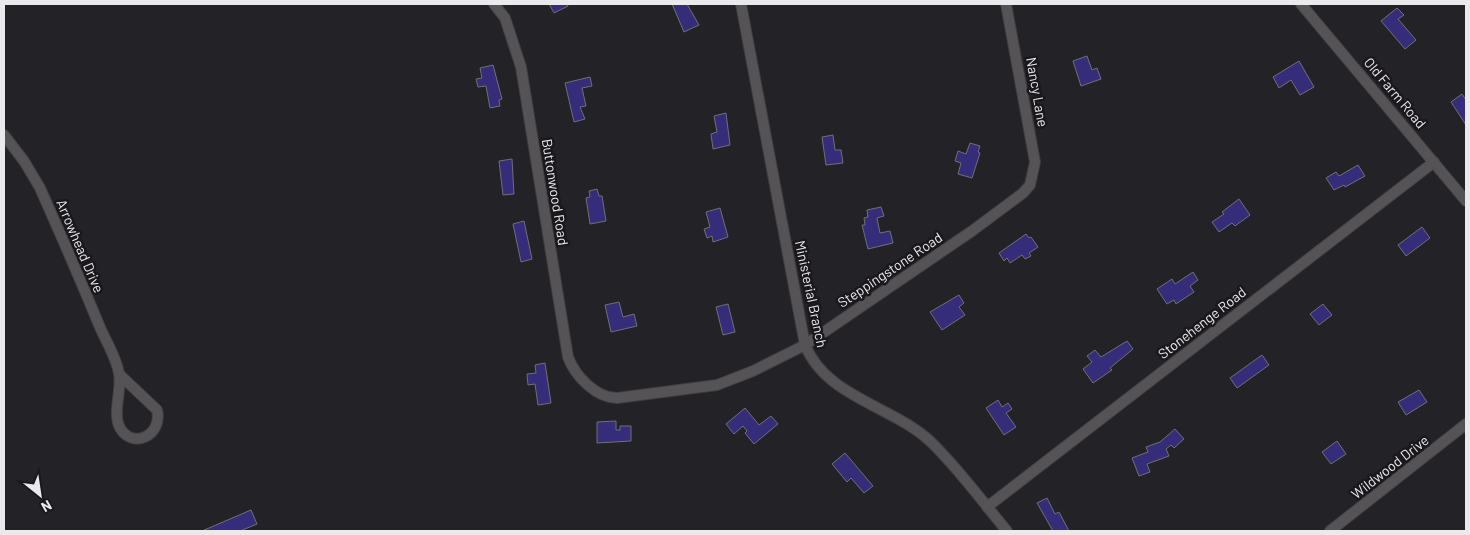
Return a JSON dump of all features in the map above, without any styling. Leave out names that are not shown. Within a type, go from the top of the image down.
[{"type":"street","name":"Buttonwood Road","points":[[494,4],[505,18],[521,67],[568,357],[573,369],[588,384]]},
{"type":"street","name":"Ministerial Branch","points":[[741,4],[805,345],[810,358],[829,378],[930,442],[1007,531]]},
{"type":"street","name":"Nancy Lane","points":[[1006,4],[1035,162],[1030,186]]},
{"type":"street","name":"Old Farm Road","points":[[1301,4],[1466,201]]},
{"type":"street","name":"Arrowhead Drive","points":[[4,135],[24,161],[40,188],[119,374],[157,410],[158,423],[153,432],[145,437],[132,437],[121,429],[118,415],[119,374]]},
{"type":"street","name":"Stonehenge Road","points":[[987,506],[1434,162]]},
{"type":"street","name":"Steppingstone Road","points":[[588,384],[599,394],[610,398],[704,388],[741,377],[805,345],[972,231],[1014,201],[1030,186]]},
{"type":"street","name":"Wildwood Drive","points":[[1330,531],[1466,424]]},
{"type":"building","points":[[549,4],[567,4],[568,6],[554,13]]},
{"type":"building","points":[[672,4],[687,4],[699,25],[684,32]]},
{"type":"building","points":[[1397,8],[1404,15],[1398,19],[1416,40],[1405,49],[1381,21]]},
{"type":"building","points":[[1087,56],[1092,70],[1097,68],[1101,79],[1081,86],[1073,61]]},
{"type":"building","points":[[1299,61],[1314,87],[1300,95],[1291,80],[1279,88],[1273,77]]},
{"type":"building","points":[[493,65],[502,99],[499,100],[500,106],[490,108],[486,86],[478,87],[476,79],[482,78],[480,68]]},
{"type":"building","points":[[590,77],[592,86],[582,88],[586,106],[580,107],[585,119],[574,122],[565,83]]},
{"type":"building","points":[[1462,94],[1466,100],[1466,125],[1451,102]]},
{"type":"building","points":[[726,113],[730,145],[713,149],[711,134],[717,132],[714,116]]},
{"type":"building","points":[[833,135],[835,150],[841,150],[843,163],[826,165],[822,137]]},
{"type":"building","points":[[970,143],[980,146],[978,152],[980,153],[972,178],[958,174],[961,163],[955,161],[958,151],[966,154]]},
{"type":"building","points":[[512,159],[514,194],[503,195],[499,161]]},
{"type":"building","points":[[1358,165],[1365,176],[1345,187],[1344,185],[1334,190],[1326,178],[1336,172],[1339,176]]},
{"type":"building","points":[[597,189],[599,196],[602,196],[606,221],[590,224],[586,198],[590,197],[589,191]]},
{"type":"building","points":[[1239,199],[1250,215],[1235,226],[1232,223],[1219,232],[1212,222],[1224,214],[1222,212]]},
{"type":"building","points":[[881,207],[884,216],[877,218],[880,233],[890,231],[893,243],[868,249],[862,225],[865,225],[864,218],[868,217],[867,210]]},
{"type":"building","points":[[720,208],[728,237],[713,242],[712,236],[707,238],[704,229],[710,227],[706,212]]},
{"type":"building","points":[[524,221],[532,259],[521,262],[513,224]]},
{"type":"building","points":[[1422,227],[1430,238],[1406,256],[1398,245]]},
{"type":"building","points":[[1026,234],[1029,238],[1031,237],[1038,247],[1029,253],[1031,256],[1025,259],[1022,255],[1010,263],[1007,258],[1004,261],[999,253]]},
{"type":"building","points":[[1193,272],[1198,280],[1190,286],[1194,292],[1176,304],[1174,300],[1167,304],[1157,289],[1172,279],[1175,284]]},
{"type":"building","points":[[959,295],[964,303],[959,307],[965,315],[942,330],[930,312]]},
{"type":"building","points":[[619,302],[623,317],[634,314],[637,326],[611,332],[605,305]]},
{"type":"building","points":[[728,304],[735,332],[723,335],[716,307]]},
{"type":"building","points":[[1323,304],[1332,315],[1319,325],[1310,314]]},
{"type":"building","points":[[1127,341],[1133,349],[1110,368],[1112,370],[1093,383],[1083,369],[1092,362],[1087,356],[1095,350],[1101,357]]},
{"type":"building","points":[[1262,355],[1269,365],[1237,388],[1230,378]]},
{"type":"building","points":[[545,363],[551,403],[538,405],[535,384],[528,385],[527,374],[536,373],[535,365]]},
{"type":"building","points":[[1419,390],[1427,402],[1406,415],[1398,402]]},
{"type":"building","points":[[998,400],[1002,407],[1008,403],[1012,409],[1006,413],[1016,427],[1004,435],[986,408]]},
{"type":"building","points":[[745,408],[759,425],[771,416],[778,424],[754,444],[745,433],[747,431],[743,426],[734,434],[726,424]]},
{"type":"building","points":[[616,421],[616,430],[620,430],[620,426],[631,426],[631,441],[597,443],[597,422]]},
{"type":"building","points":[[1175,429],[1184,439],[1174,448],[1171,445],[1166,449],[1169,456],[1147,464],[1150,472],[1139,476],[1132,458],[1148,452],[1146,447],[1160,442]]},
{"type":"building","points":[[1337,441],[1346,454],[1331,464],[1322,452]]},
{"type":"building","points":[[845,453],[873,486],[864,493],[851,478],[847,482],[832,464]]},
{"type":"building","points":[[1047,498],[1055,514],[1059,512],[1069,531],[1053,531],[1037,503]]},
{"type":"building","points":[[251,510],[257,524],[240,531],[202,531]]}]
